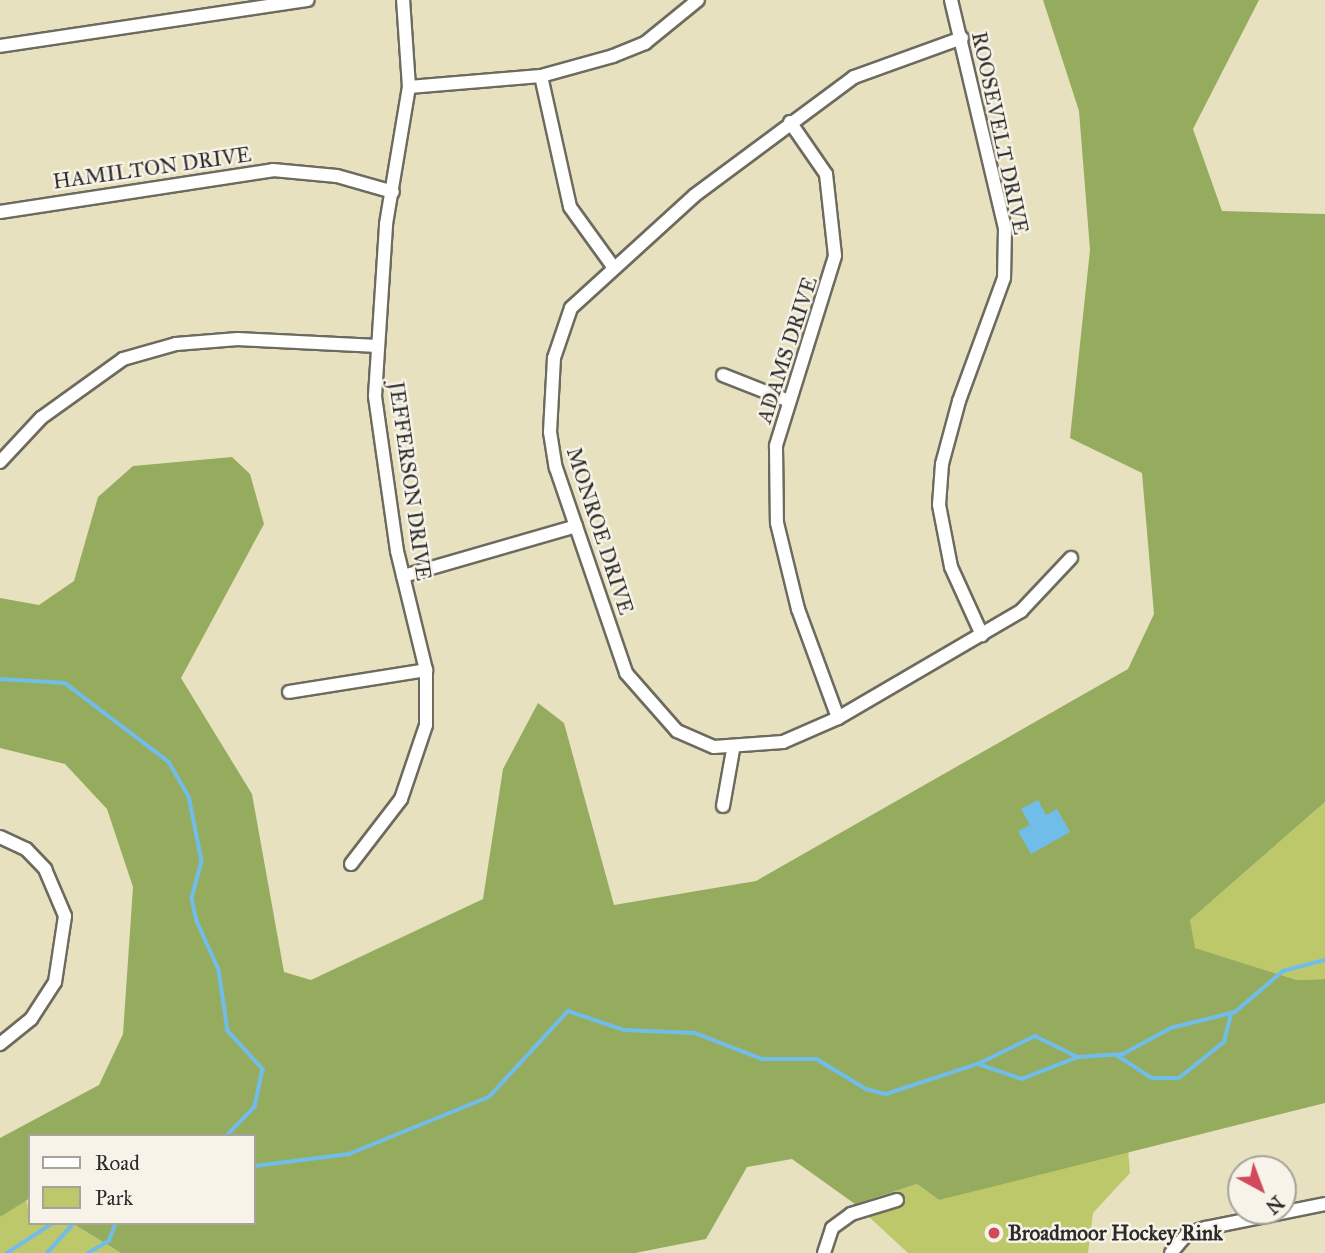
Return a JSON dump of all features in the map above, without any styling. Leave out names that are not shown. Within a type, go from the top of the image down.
[{"type":"street","points":[[0,46],[308,0]]},
{"type":"street","name":"JEFFERSON DRIVE","points":[[351,864],[401,799],[415,765],[426,725],[426,670],[403,576],[374,396],[393,192],[409,87],[403,0]]},
{"type":"street","points":[[409,87],[541,76],[645,43],[698,0]]},
{"type":"street","name":"ROOSEVELT DRIVE","points":[[951,0],[1005,228],[1004,278],[959,401],[942,464],[939,505],[951,567],[982,635]]},
{"type":"street","name":"MONROE DRIVE","points":[[962,38],[854,77],[790,122],[614,268],[571,308],[554,358],[550,432],[576,526],[626,673],[641,697],[677,731],[733,750],[783,742],[838,718],[1021,611],[1071,558]]},
{"type":"street","points":[[541,76],[566,198],[614,268]]},
{"type":"street","name":"ADAMS DRIVE","points":[[790,122],[826,174],[835,256],[776,446],[777,523],[798,609],[838,718]]},
{"type":"street","name":"HAMILTON DRIVE","points":[[0,212],[273,170],[337,176],[393,192]]},
{"type":"street","points":[[0,461],[49,411],[123,359],[176,344],[238,339],[377,346]]},
{"type":"street","points":[[723,375],[789,401]]},
{"type":"street","points":[[403,576],[576,526]]},
{"type":"street","points":[[289,692],[426,670]]},
{"type":"street","points":[[723,806],[733,750]]},
{"type":"street","points":[[0,837],[26,849],[45,869],[65,916],[55,982],[32,1019],[0,1044]]},
{"type":"street","points":[[824,1253],[832,1227],[851,1214],[897,1200]]},
{"type":"street","points":[[1171,1253],[1187,1234],[1325,1204]]},
{"type":"green space","points":[[1043,0],[1259,0],[1193,129],[1222,211],[1325,214],[1325,802],[1190,920],[1195,948],[1297,980],[1325,979],[1325,1103],[939,1200],[917,1184],[855,1204],[792,1159],[747,1167],[706,1239],[635,1253],[121,1253],[75,1225],[256,1225],[256,1134],[28,1134],[28,1199],[0,1217],[0,1138],[99,1085],[123,1034],[133,887],[107,809],[65,764],[0,748],[0,598],[39,605],[74,581],[98,497],[133,466],[232,457],[250,474],[264,524],[181,678],[252,794],[284,972],[311,980],[483,899],[503,769],[538,703],[564,723],[614,905],[756,881],[1128,669],[1154,614],[1142,473],[1070,438],[1090,250],[1079,111]]},
{"type":"green space","points":[[1325,802],[1325,979],[1297,980],[1194,948],[1190,920]]},
{"type":"green space","points":[[1128,1149],[1130,1173],[1093,1213],[1088,1253],[908,1253],[855,1204],[917,1184],[939,1200]]},
{"type":"green space","points":[[26,1196],[28,1225],[75,1225],[121,1253],[0,1253],[0,1217]]},
{"type":"water","points":[[1038,800],[1046,815],[1057,809],[1070,832],[1031,854],[1018,831],[1030,825],[1021,809]]},
{"type":"waterway","points":[[0,679],[65,683],[169,762],[189,796],[202,861],[192,898],[197,921],[219,970],[228,1031],[263,1069],[255,1107],[229,1134]]},
{"type":"waterway","points":[[256,1166],[349,1154],[489,1097],[568,1011],[624,1030],[695,1033],[762,1059],[817,1059],[866,1089],[886,1094],[978,1064],[1022,1079],[1078,1057],[1123,1054],[1171,1028],[1235,1012],[1283,971],[1325,960]]},
{"type":"waterway","points":[[1118,1056],[1152,1078],[1179,1078],[1224,1042],[1231,1013]]},
{"type":"waterway","points":[[978,1064],[1035,1036],[1078,1057]]},
{"type":"waterway","points":[[7,1253],[50,1225]]},
{"type":"waterway","points":[[47,1253],[72,1225]]},
{"type":"waterway","points":[[88,1253],[109,1241],[115,1225]]},
{"type":"place","name":"Broadmoor Hockey Rink","points":[[994,1233]]}]
